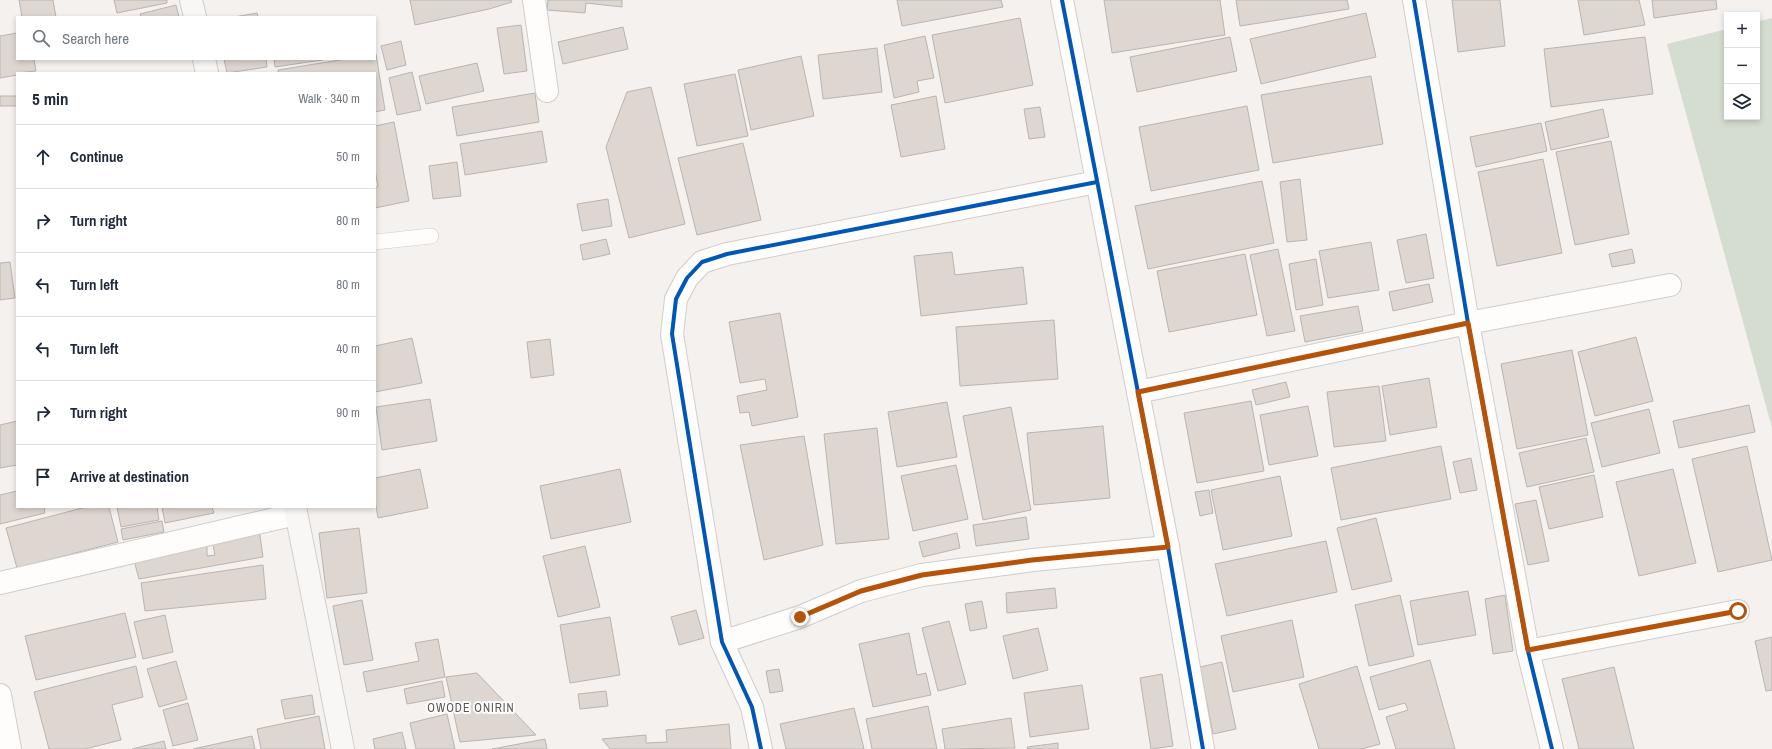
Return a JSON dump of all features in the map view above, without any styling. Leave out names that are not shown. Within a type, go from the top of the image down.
[{"type":"street","points":[[192,0],[195,16]]},
{"type":"street","points":[[534,0],[547,91]]},
{"type":"street","points":[[1062,0],[1168,547],[1203,749]]},
{"type":"street","points":[[1414,0],[1468,323],[1528,650],[1552,749]]},
{"type":"street","points":[[204,60],[207,72]]},
{"type":"street","points":[[761,749],[752,707],[722,642],[672,334],[676,299],[687,278],[702,262],[727,254],[1097,182]]},
{"type":"street","points":[[1138,392],[1468,323],[1670,285]]},
{"type":"street","points":[[0,583],[296,510],[343,749]]},
{"type":"street","points":[[722,642],[800,617],[861,591],[922,575],[1032,560],[1168,547]]},
{"type":"street","points":[[1528,650],[1738,611]]},
{"type":"street","points":[[0,695],[10,749]]},
{"type":"lane","points":[[376,242],[431,236]]},
{"type":"shaded area","points":[[1772,18],[1772,428],[1667,44],[1724,30],[1724,120],[1760,120],[1760,21]]},
{"type":"building","points":[[19,0],[53,0],[56,16],[22,16]]},
{"type":"building","points":[[114,0],[167,0],[167,3],[117,13]]},
{"type":"building","points":[[410,0],[511,0],[512,2],[489,9],[415,25]]},
{"type":"building","points":[[548,0],[622,0],[622,7],[586,3],[585,13],[547,10]]},
{"type":"building","points":[[897,0],[1001,0],[1003,7],[902,26]]},
{"type":"building","points":[[1104,0],[1220,0],[1225,35],[1112,53]]},
{"type":"building","points":[[1236,0],[1347,0],[1349,9],[1240,26]]},
{"type":"building","points":[[1452,0],[1500,0],[1505,46],[1458,52]]},
{"type":"building","points":[[1578,0],[1639,0],[1645,25],[1584,35]]},
{"type":"building","points":[[1652,0],[1716,0],[1717,9],[1654,18]]},
{"type":"building","points":[[176,5],[179,16],[141,16],[140,14]]},
{"type":"building","points":[[257,13],[258,16],[240,16]]},
{"type":"building","points":[[1366,13],[1376,57],[1261,84],[1250,39]]},
{"type":"building","points":[[1020,18],[1033,85],[945,103],[932,35]]},
{"type":"building","points":[[521,25],[527,71],[504,74],[497,28]]},
{"type":"building","points":[[623,27],[628,49],[563,64],[558,42]]},
{"type":"building","points":[[16,33],[16,60],[34,60],[36,71],[16,72],[16,75],[0,78],[0,36]]},
{"type":"building","points":[[925,36],[934,78],[917,81],[919,92],[894,98],[884,45]]},
{"type":"building","points":[[1230,37],[1237,71],[1137,92],[1130,57]]},
{"type":"building","points":[[1645,37],[1653,94],[1551,107],[1544,49]]},
{"type":"building","points":[[401,41],[406,65],[387,70],[381,46]]},
{"type":"building","points":[[877,48],[882,92],[823,99],[818,55]]},
{"type":"building","points":[[376,54],[385,110],[376,112],[376,72],[278,72],[278,70],[340,60],[376,60]]},
{"type":"building","points":[[801,56],[814,116],[751,130],[738,70]]},
{"type":"building","points":[[224,60],[266,60],[267,67],[227,72]]},
{"type":"building","points":[[274,60],[322,60],[275,67]]},
{"type":"building","points":[[477,63],[484,91],[426,104],[419,76]]},
{"type":"building","points":[[412,72],[421,110],[397,115],[389,78]]},
{"type":"building","points":[[735,74],[748,136],[697,146],[684,84]]},
{"type":"building","points":[[1371,76],[1383,144],[1273,163],[1261,95]]},
{"type":"building","points":[[651,87],[685,224],[629,238],[606,147],[627,92]]},
{"type":"building","points":[[535,93],[539,122],[457,136],[452,107]]},
{"type":"building","points":[[0,96],[16,96],[16,106],[0,106]]},
{"type":"building","points":[[936,96],[945,149],[901,157],[891,105]]},
{"type":"building","points":[[1247,106],[1259,170],[1151,191],[1139,127]]},
{"type":"building","points":[[1040,107],[1045,137],[1029,139],[1024,109]]},
{"type":"building","points":[[1603,109],[1609,137],[1551,150],[1545,122]]},
{"type":"building","points":[[394,122],[409,201],[376,208],[376,187],[378,187],[376,176],[376,126]]},
{"type":"building","points":[[1541,123],[1547,151],[1476,167],[1470,137]]},
{"type":"building","points":[[542,131],[547,162],[465,175],[460,144]]},
{"type":"building","points":[[1611,141],[1629,234],[1575,245],[1556,152]]},
{"type":"building","points":[[743,143],[761,220],[697,235],[678,158]]},
{"type":"building","points":[[1543,159],[1562,253],[1497,266],[1478,172]]},
{"type":"building","points":[[457,162],[461,196],[433,199],[429,166]]},
{"type":"building","points":[[1300,179],[1307,240],[1287,242],[1280,182]]},
{"type":"building","points":[[1262,181],[1274,243],[1148,269],[1135,206]]},
{"type":"building","points":[[608,199],[612,226],[582,231],[577,204]]},
{"type":"building","points":[[1426,234],[1434,278],[1406,283],[1397,240]]},
{"type":"building","points":[[606,239],[610,254],[583,260],[580,245]]},
{"type":"building","points":[[1371,242],[1379,290],[1328,298],[1319,251]]},
{"type":"building","points":[[1278,249],[1295,331],[1267,336],[1250,255]]},
{"type":"building","points":[[1632,249],[1635,263],[1612,267],[1609,254]]},
{"type":"building","points":[[952,252],[955,275],[1023,267],[1027,304],[921,316],[914,256]]},
{"type":"building","points":[[1245,254],[1257,315],[1169,332],[1157,271]]},
{"type":"building","points":[[1316,259],[1323,305],[1296,310],[1289,264]]},
{"type":"building","points":[[10,262],[15,298],[0,300],[0,263]]},
{"type":"building","points":[[1429,284],[1433,302],[1393,311],[1389,292]]},
{"type":"building","points":[[1358,306],[1363,331],[1305,342],[1300,316]]},
{"type":"building","points":[[780,313],[798,417],[752,426],[749,412],[740,413],[737,396],[767,390],[765,379],[740,383],[729,322]]},
{"type":"building","points":[[1054,320],[1058,379],[960,386],[956,327]]},
{"type":"building","points":[[1636,337],[1653,401],[1595,416],[1578,352]]},
{"type":"building","points":[[412,338],[422,383],[376,392],[376,346]]},
{"type":"building","points":[[550,339],[554,375],[531,378],[527,342]]},
{"type":"building","points":[[1572,350],[1588,435],[1517,449],[1501,364]]},
{"type":"building","points":[[1429,378],[1437,427],[1390,435],[1382,386]]},
{"type":"building","points":[[1286,382],[1290,397],[1256,405],[1252,390]]},
{"type":"building","points":[[1379,386],[1386,441],[1334,447],[1327,392]]},
{"type":"building","points":[[430,399],[437,441],[382,450],[376,407]]},
{"type":"building","points":[[1251,401],[1264,471],[1197,483],[1184,413]]},
{"type":"building","points":[[947,402],[957,457],[897,467],[888,412]]},
{"type":"building","points":[[1749,405],[1755,432],[1679,448],[1673,421]]},
{"type":"building","points":[[1308,406],[1318,456],[1269,465],[1260,415]]},
{"type":"building","points":[[1011,407],[1031,510],[983,520],[963,416]]},
{"type":"building","points":[[1649,409],[1660,453],[1602,467],[1591,423]]},
{"type":"building","points":[[16,421],[16,465],[0,468],[0,425]]},
{"type":"building","points":[[1103,426],[1110,498],[1034,505],[1027,433]]},
{"type":"building","points":[[877,428],[889,539],[836,544],[824,434]]},
{"type":"building","points":[[804,436],[823,545],[764,560],[740,445]]},
{"type":"building","points":[[1586,438],[1594,472],[1527,487],[1519,453]]},
{"type":"building","points":[[1441,446],[1451,499],[1341,520],[1331,468]]},
{"type":"building","points":[[1747,446],[1772,560],[1718,572],[1692,459]]},
{"type":"building","points":[[1471,458],[1477,490],[1460,493],[1453,462]]},
{"type":"building","points":[[956,465],[968,519],[913,531],[901,476]]},
{"type":"building","points":[[420,469],[428,508],[378,518],[376,507],[376,478]]},
{"type":"building","points":[[620,469],[631,522],[551,539],[540,486]]},
{"type":"building","points":[[1673,469],[1696,563],[1639,576],[1616,482]]},
{"type":"building","points":[[1594,475],[1603,517],[1549,529],[1539,487]]},
{"type":"building","points":[[1280,476],[1292,536],[1223,550],[1211,490]]},
{"type":"building","points":[[1209,490],[1213,513],[1200,516],[1195,492]]},
{"type":"building","points":[[16,491],[16,508],[44,508],[45,513],[0,524],[0,495]]},
{"type":"building","points":[[1536,500],[1549,561],[1528,565],[1515,504]]},
{"type":"building","points":[[82,508],[109,508],[118,542],[17,568],[6,528]]},
{"type":"building","points":[[117,508],[157,508],[159,520],[121,527]]},
{"type":"building","points":[[162,508],[212,508],[214,513],[165,523]]},
{"type":"building","points":[[1026,517],[1029,539],[976,546],[973,525]]},
{"type":"building","points":[[1376,518],[1392,581],[1352,590],[1337,528]]},
{"type":"building","points":[[162,521],[164,532],[123,540],[121,529]]},
{"type":"building","points":[[359,528],[367,593],[327,598],[319,533]]},
{"type":"building","points":[[259,529],[263,557],[139,579],[133,557],[207,545],[207,556],[215,555],[212,540]]},
{"type":"building","points":[[957,533],[960,548],[923,557],[919,542]]},
{"type":"building","points":[[1326,541],[1337,592],[1227,616],[1215,564]]},
{"type":"building","points":[[585,546],[600,607],[558,617],[543,556]]},
{"type":"building","points":[[263,565],[266,599],[145,611],[141,583]]},
{"type":"building","points":[[1055,588],[1057,608],[1007,613],[1006,593]]},
{"type":"building","points":[[1468,591],[1476,635],[1418,645],[1410,601]]},
{"type":"building","points":[[1400,595],[1414,656],[1369,666],[1355,605]]},
{"type":"building","points":[[1505,595],[1513,651],[1493,654],[1485,599]]},
{"type":"building","points":[[362,600],[373,660],[344,665],[333,606]]},
{"type":"building","points":[[982,601],[987,628],[970,631],[965,604]]},
{"type":"building","points":[[696,610],[704,638],[679,645],[671,617]]},
{"type":"building","points":[[125,613],[136,657],[36,680],[25,636]]},
{"type":"building","points":[[165,615],[173,652],[143,659],[134,622]]},
{"type":"building","points":[[610,617],[620,675],[570,683],[560,625]]},
{"type":"building","points":[[1292,620],[1304,677],[1233,692],[1221,636]]},
{"type":"building","points":[[949,621],[966,684],[938,691],[922,628]]},
{"type":"building","points":[[1038,628],[1048,670],[1013,679],[1003,636]]},
{"type":"building","points":[[909,633],[917,675],[926,673],[931,695],[873,707],[859,644]]},
{"type":"building","points":[[1772,637],[1772,690],[1766,691],[1755,641]]},
{"type":"building","points":[[438,639],[445,677],[367,692],[363,672],[419,661],[415,643]]},
{"type":"building","points":[[1430,660],[1455,749],[1396,749],[1386,717],[1408,710],[1405,703],[1379,710],[1370,677]]},
{"type":"building","points":[[176,661],[187,699],[159,707],[147,669]]},
{"type":"building","points":[[1222,662],[1236,729],[1213,734],[1200,667]]},
{"type":"building","points":[[136,666],[143,697],[112,705],[121,740],[85,749],[49,749],[34,692]]},
{"type":"building","points":[[1357,666],[1380,744],[1362,749],[1319,749],[1299,684]]},
{"type":"building","points":[[1614,667],[1634,749],[1579,749],[1562,679]]},
{"type":"building","points":[[779,669],[783,691],[770,693],[766,671]]},
{"type":"building","points":[[477,673],[536,735],[460,742],[446,677]]},
{"type":"building","points":[[1162,674],[1173,746],[1151,749],[1140,678]]},
{"type":"building","points":[[442,681],[445,697],[407,704],[404,689]]},
{"type":"building","points":[[1082,685],[1089,729],[1030,737],[1024,693]]},
{"type":"building","points":[[606,691],[608,706],[580,709],[578,694]]},
{"type":"building","points":[[312,695],[315,714],[285,719],[281,700]]},
{"type":"building","points":[[188,703],[198,740],[173,746],[163,710]]},
{"type":"building","points":[[928,706],[937,749],[872,749],[866,719]]},
{"type":"building","points":[[854,708],[864,749],[786,749],[780,724]]},
{"type":"building","points":[[447,714],[455,749],[416,749],[410,723]]},
{"type":"building","points":[[319,716],[325,749],[261,749],[257,729]]},
{"type":"building","points":[[1011,718],[1015,748],[945,749],[942,729]]},
{"type":"building","points":[[729,724],[731,749],[610,749],[602,739],[646,735],[646,743],[667,742],[666,730]]},
{"type":"building","points":[[402,732],[406,749],[375,749],[373,739]]},
{"type":"building","points":[[252,736],[255,749],[193,749]]},
{"type":"building","points":[[545,739],[547,749],[492,749],[503,747]]},
{"type":"building","points":[[164,741],[166,749],[132,749]]},
{"type":"building","points":[[1058,743],[1058,749],[1028,749],[1027,747]]},
{"type":"cycle path","points":[[1062,0],[1168,547],[1203,749]]},
{"type":"cycle path","points":[[1414,0],[1468,323],[1528,651],[1552,749]]},
{"type":"cycle path","points":[[761,749],[752,707],[722,642],[672,334],[676,299],[687,278],[702,262],[727,254],[1097,182]]},
{"type":"district","name":"OWODE ONIRIN","points":[[471,708]]},
{"type":"route","points":[[800,617],[861,591],[922,575],[1032,560],[1168,547],[1138,392],[1468,323],[1528,650],[1738,611]]}]
